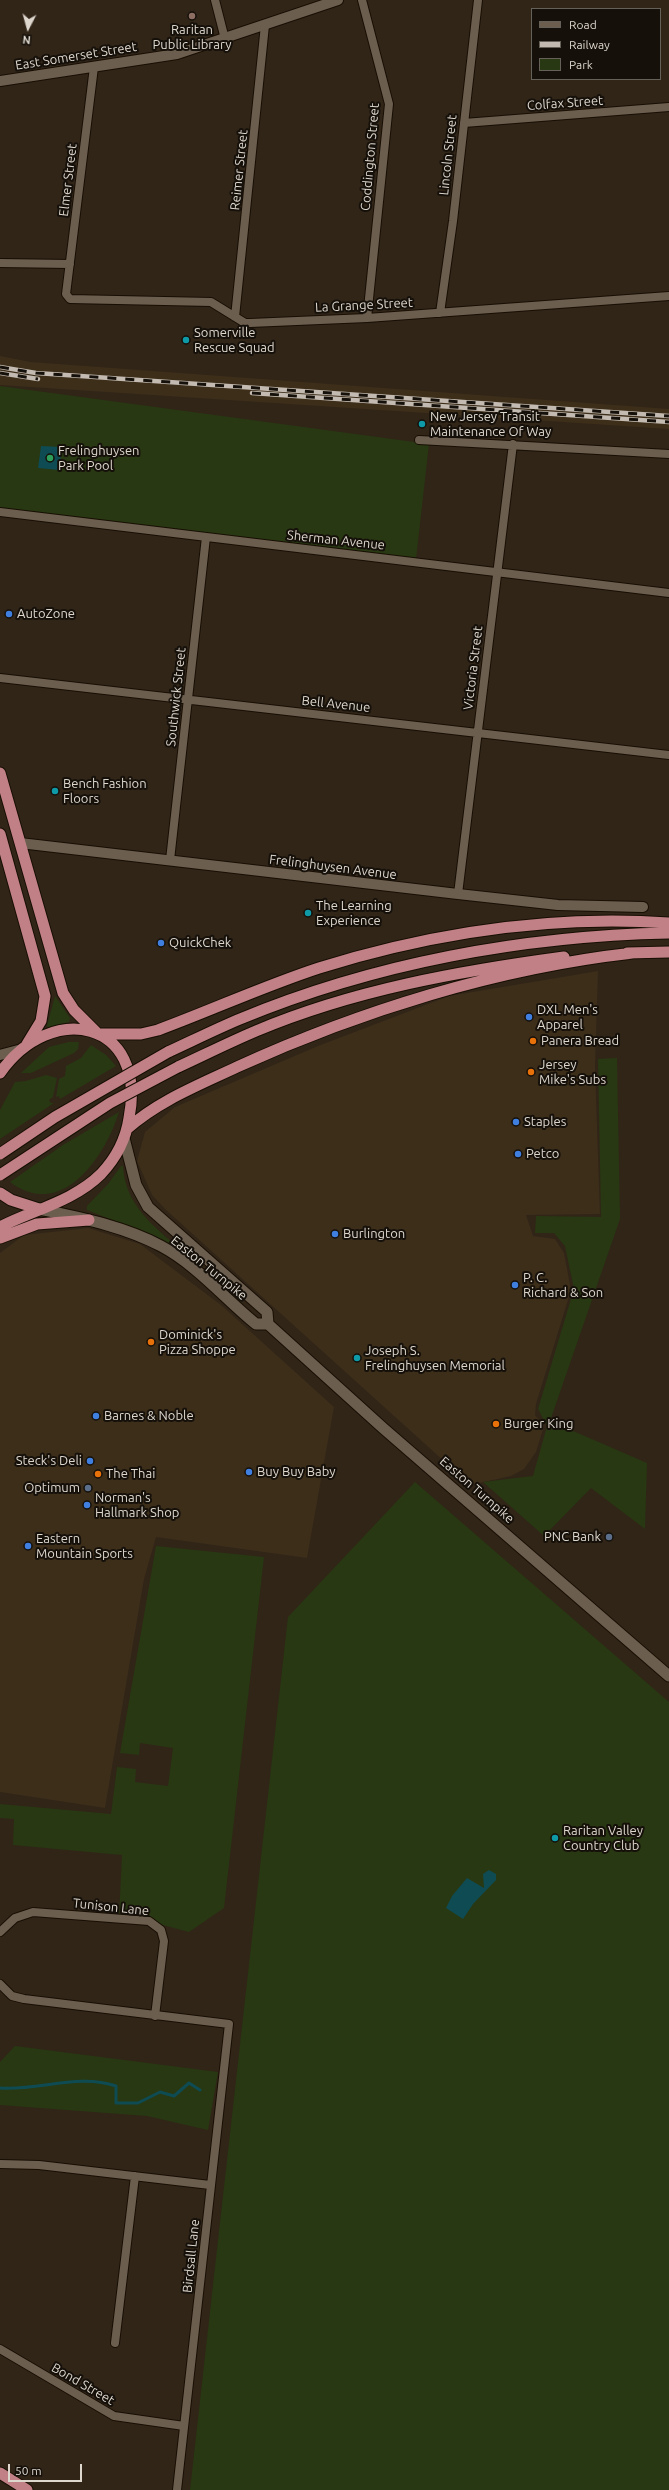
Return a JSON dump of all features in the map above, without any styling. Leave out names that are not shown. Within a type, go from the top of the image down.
[{"type":"highway","points":[[0,773],[63,993],[74,1010],[122,1055],[132,1075],[133,1101],[126,1134],[112,1160],[91,1183],[73,1195],[0,1227]]},
{"type":"highway","points":[[0,1073],[24,1047],[41,1021],[46,996],[1,838]]},
{"type":"highway","points":[[24,1047],[52,1032],[64,1030],[83,1029],[97,1033],[141,1034],[158,1030],[319,968],[417,942],[509,927],[560,922],[669,923]]},
{"type":"highway","points":[[0,1154],[67,1109],[168,1052],[271,1007],[350,981],[405,967],[515,944],[601,936],[669,933]]},
{"type":"highway","points":[[0,1175],[104,1107],[178,1066],[256,1031],[341,1002],[393,988],[519,963],[572,956],[669,952]]},
{"type":"highway","points":[[126,1134],[150,1110],[195,1086],[287,1044],[345,1022],[470,985],[555,965],[633,953]]},
{"type":"highway","points":[[0,1193],[11,1200],[39,1209]]},
{"type":"highway","points":[[0,1238],[36,1224],[89,1220]]},
{"type":"highway","points":[[0,2473],[27,2490]]},
{"type":"main road","name":"Easton Turnpike","points":[[126,1134],[136,1185],[148,1206],[267,1312],[268,1324]]},
{"type":"main road","name":"Easton Turnpike","points":[[39,1209],[89,1220],[135,1234],[162,1247],[191,1268],[256,1324],[268,1324],[383,1428],[669,1676]]},
{"type":"street","points":[[215,0],[225,39]]},
{"type":"street","name":"East Somerset Street","points":[[0,81],[177,54],[338,0]]},
{"type":"street","name":"Coddington Street","points":[[362,0],[389,104],[367,318]]},
{"type":"street","name":"Lincoln Street","points":[[440,313],[453,221],[478,0]]},
{"type":"street","name":"Reimer Street","points":[[236,317],[265,25]]},
{"type":"street","name":"Elmer Street","points":[[67,297],[94,66]]},
{"type":"street","name":"Colfax Street","points":[[464,122],[669,107]]},
{"type":"street","points":[[0,263],[70,264]]},
{"type":"street","name":"La Grange Street","points":[[67,297],[70,299],[99,301],[211,302],[250,324],[367,318],[669,296]]},
{"type":"street","points":[[419,440],[513,444],[669,454]]},
{"type":"street","name":"Victoria Street","points":[[458,894],[513,444]]},
{"type":"street","name":"Sherman Avenue","points":[[0,512],[669,593]]},
{"type":"street","name":"Southwick Street","points":[[170,860],[206,537]]},
{"type":"street","name":"Bell Avenue","points":[[0,678],[669,754]]},
{"type":"street","name":"Frelinghuysen Avenue","points":[[20,843],[558,905],[643,907]]},
{"type":"street","points":[[0,1055],[24,1047]]},
{"type":"street","name":"Tunison Lane","points":[[0,1932],[15,1918],[33,1912],[150,1921],[161,1930],[164,1941],[155,2016]]},
{"type":"street","points":[[2,1989],[12,1996],[24,1999],[155,2016]]},
{"type":"street","name":"Birdsall Lane","points":[[155,2016],[230,2024],[210,2185],[177,2490]]},
{"type":"street","points":[[0,2164],[39,2165],[210,2185]]},
{"type":"street","points":[[115,2343],[135,2176]]},
{"type":"street","name":"Bond Street","points":[[0,2349],[114,2416],[184,2426]]},
{"type":"shaded area","points":[[0,356],[31,362],[669,409],[669,429],[0,385]]},
{"type":"shaded area","points":[[598,971],[595,1067],[600,1214],[526,1215],[533,1236],[555,1239],[564,1253],[571,1290],[536,1404],[535,1415],[544,1426],[536,1452],[524,1469],[511,1476],[474,1484],[466,1481],[165,1209],[152,1195],[137,1161],[145,1132],[175,1107],[318,1046],[449,996]]},
{"type":"shaded area","points":[[88,1228],[140,1244],[221,1305],[334,1407],[307,1558],[156,1537],[144,1579],[105,1808],[0,1792],[0,1253],[24,1235]]},
{"type":"green space","points":[[0,386],[429,444],[416,559],[0,511]]},
{"type":"green space","points":[[55,996],[70,1018],[69,1022],[49,1028],[47,1026]]},
{"type":"green space","points":[[69,1042],[79,1042],[78,1049],[74,1053],[31,1073],[21,1073],[49,1047]]},
{"type":"green space","points":[[91,1045],[106,1055],[116,1066],[60,1099],[59,1096],[56,1097],[59,1079],[65,1076],[66,1066],[81,1058]]},
{"type":"green space","points":[[617,1058],[620,1219],[550,1421],[647,1463],[645,1529],[591,1488],[544,1536],[483,1482],[533,1476],[547,1426],[538,1409],[574,1289],[565,1246],[554,1233],[535,1233],[536,1216],[601,1217],[598,1059]]},
{"type":"green space","points":[[46,1075],[57,1078],[53,1097],[49,1100],[51,1103],[54,1103],[0,1139],[0,1110],[15,1082],[26,1081]]},
{"type":"green space","points":[[119,1112],[112,1130],[92,1164],[79,1178],[64,1189],[47,1194],[29,1192],[10,1182],[63,1145]]},
{"type":"green space","points":[[121,1166],[123,1166],[125,1179],[134,1203],[159,1231],[179,1248],[177,1250],[146,1233],[87,1210],[87,1206],[108,1184]]},
{"type":"green space","points":[[415,1482],[669,1702],[669,2490],[190,2490],[288,1617]]},
{"type":"green space","points":[[156,1546],[264,1557],[224,1908],[189,1932],[159,1924],[119,1918],[122,1855],[13,1845],[14,1819],[0,1818],[0,1804],[111,1814],[117,1767],[136,1769],[135,1782],[168,1786],[173,1748],[140,1743],[139,1755],[120,1753]]},
{"type":"green space","points":[[15,2046],[218,2072],[208,2130],[147,2116],[0,2105],[0,2062]]},
{"type":"water","name":"Frelinghuysen Park Pool","points":[[41,446],[62,447],[59,470],[38,468]]},
{"type":"water","points":[[489,1870],[496,1874],[496,1880],[473,1904],[463,1919],[446,1908],[452,1896],[467,1878],[484,1888],[483,1874]]},
{"type":"waterway","points":[[0,2088],[29,2087],[87,2081],[102,2082],[116,2086],[116,2103],[138,2103],[160,2092],[174,2096],[189,2083],[200,2090]]},
{"type":"railway","points":[[0,367],[36,373],[669,416]]},
{"type":"railway","points":[[0,373],[38,379]]},
{"type":"railway","points":[[252,393],[669,422]]},
{"type":"place","name":"Raritan Public Library","points":[[192,16]]},
{"type":"place","name":"Somerville Rescue Squad","points":[[186,340]]},
{"type":"place","name":"New Jersey Transit Maintenance Of Way","points":[[422,424]]},
{"type":"place","name":"Frelinghuysen Park Pool","points":[[50,458]]},
{"type":"place","name":"AutoZone","points":[[9,614]]},
{"type":"place","name":"Bench Fashion Floors","points":[[55,791]]},
{"type":"place","name":"The Learning Experience","points":[[308,913]]},
{"type":"place","name":"QuickChek","points":[[161,943]]},
{"type":"place","name":"DXL Men's Apparel","points":[[529,1017]]},
{"type":"place","name":"Panera Bread","points":[[533,1041]]},
{"type":"place","name":"Jersey Mike's Subs","points":[[531,1072]]},
{"type":"place","name":"Staples","points":[[516,1122]]},
{"type":"place","name":"Petco","points":[[518,1154]]},
{"type":"place","name":"Burlington","points":[[335,1234]]},
{"type":"place","name":"P. C. Richard & Son","points":[[515,1285]]},
{"type":"place","name":"Dominick's Pizza Shoppe","points":[[151,1342]]},
{"type":"place","name":"Joseph S. Frelinghuysen Memorial","points":[[357,1358]]},
{"type":"place","name":"Barnes & Noble","points":[[96,1416]]},
{"type":"place","name":"Burger King","points":[[496,1424]]},
{"type":"place","name":"Steck's Deli","points":[[90,1461]]},
{"type":"place","name":"Buy Buy Baby","points":[[249,1472]]},
{"type":"place","name":"The Thai","points":[[98,1474]]},
{"type":"place","name":"Optimum","points":[[88,1488]]},
{"type":"place","name":"Norman's Hallmark Shop","points":[[87,1505]]},
{"type":"place","name":"PNC Bank","points":[[609,1537]]},
{"type":"place","name":"Eastern Mountain Sports","points":[[28,1546]]},
{"type":"place","name":"Raritan Valley Country Club","points":[[555,1838]]}]
